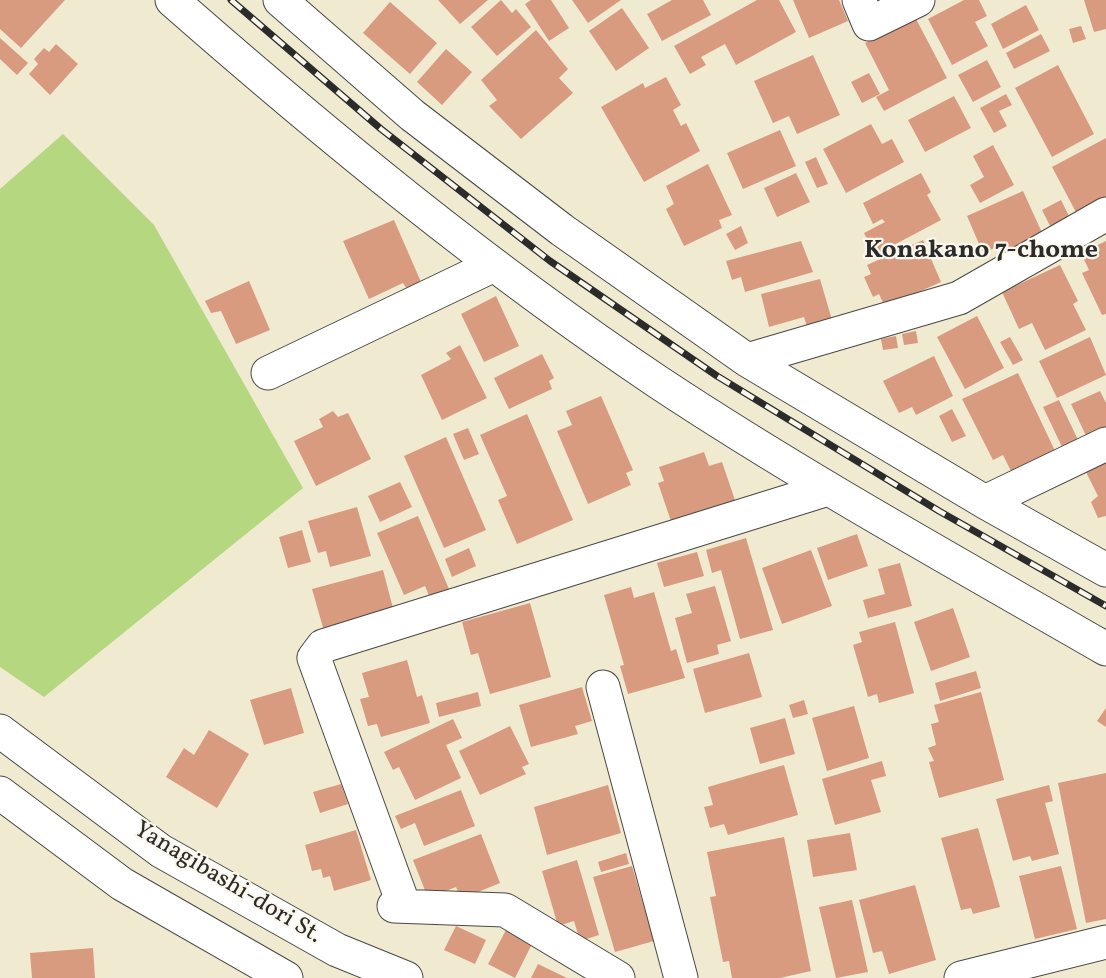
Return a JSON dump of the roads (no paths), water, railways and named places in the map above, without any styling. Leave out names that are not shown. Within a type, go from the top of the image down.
[{"type":"street","points":[[172,0],[291,105],[494,266],[659,382],[828,489],[1106,649]]},
{"type":"street","points":[[280,0],[421,122],[562,230],[747,360],[985,502],[1106,570]]},
{"type":"street","points":[[859,0],[869,24],[918,0]]},
{"type":"street","points":[[747,360],[959,298],[1106,214]]},
{"type":"street","points":[[268,373],[494,266]]},
{"type":"street","points":[[985,502],[1106,444]]},
{"type":"street","points":[[618,978],[505,910],[399,906],[314,658],[323,646],[828,489]]},
{"type":"street","points":[[603,687],[681,978]]},
{"type":"street","name":"Yanagibashi-dori St.","points":[[0,731],[161,851],[338,950],[406,978]]},
{"type":"street","name":"Yanagibashi-dori St.","points":[[0,793],[122,884],[286,978]]},
{"type":"street","points":[[961,978],[1106,942]]},
{"type":"railway","points":[[231,0],[381,129],[550,261],[717,376],[939,511],[1106,606]]},
{"type":"district","name":"Konakano 7-chome","points":[[981,252]]}]
